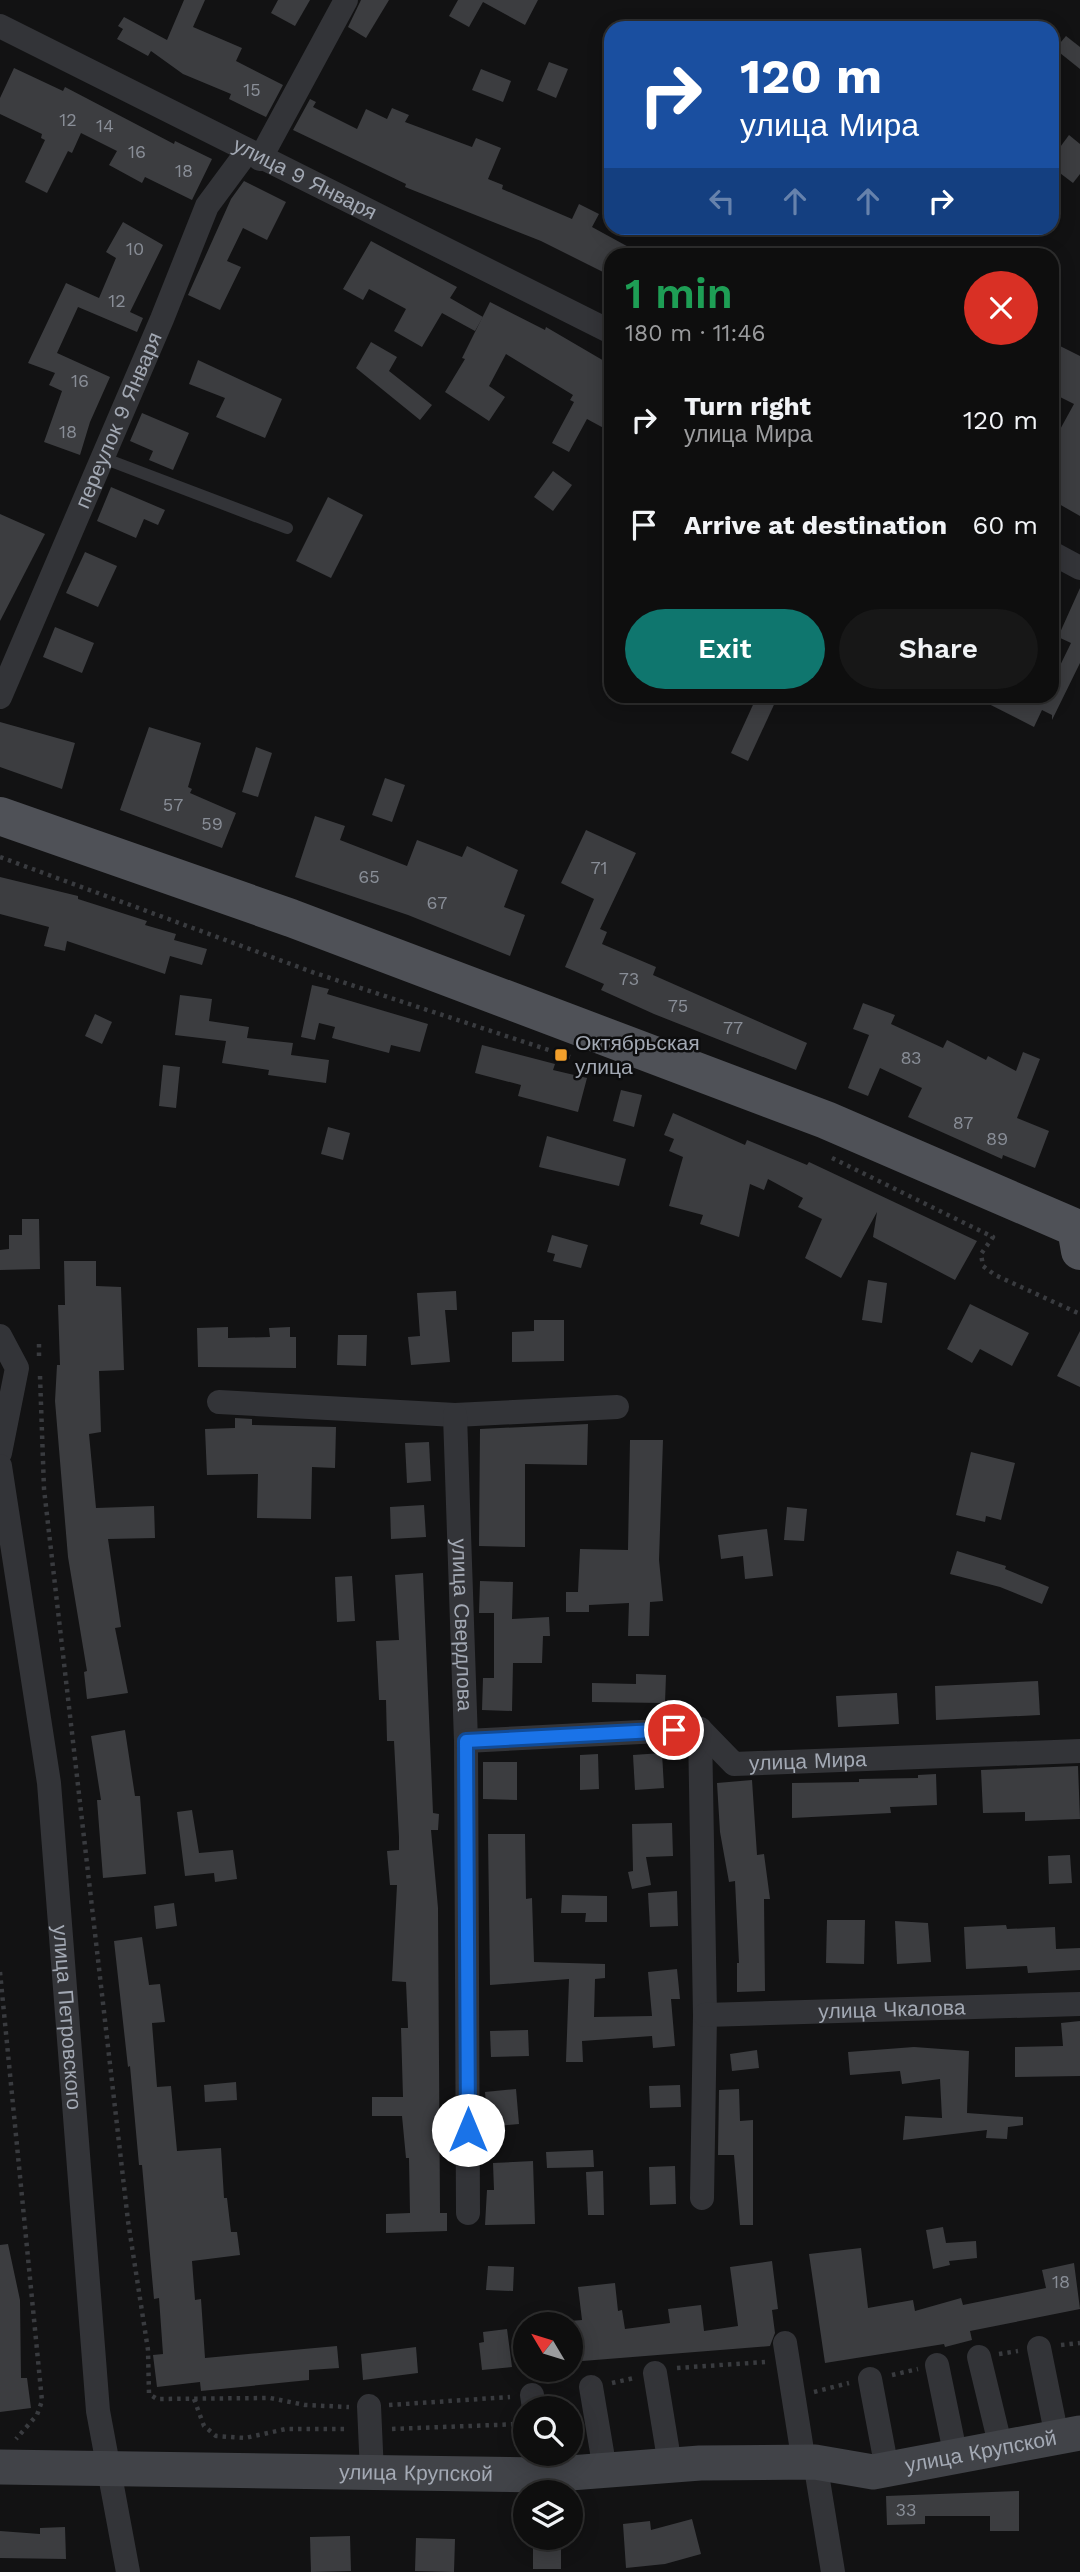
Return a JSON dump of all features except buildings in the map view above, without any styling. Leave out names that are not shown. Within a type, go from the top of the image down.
[{"type":"main road","points":[[0,816],[291,918],[826,1120],[1076,1228],[1080,1251]]},
{"type":"main road","name":"улица Крупской","points":[[563,2466],[605,2470],[670,2465],[809,2462],[873,2472],[1068,2435]]},
{"type":"main road","name":"улица Крупской","points":[[5,2456],[110,2470],[372,2473],[513,2466]]},
{"type":"street","name":"переулок 9 Января","points":[[0,697],[207,206],[254,155],[346,0]]},
{"type":"street","name":"улица 9 Января","points":[[0,26],[604,328]]},
{"type":"street","points":[[1059,557],[1080,568]]},
{"type":"street","points":[[0,1336],[17,1368],[0,1453]]},
{"type":"street","points":[[219,1402],[454,1415],[617,1407]]},
{"type":"street","name":"улица Свердлова","points":[[454,1415],[466,1741],[468,2213]]},
{"type":"street","name":"улица Петровского","points":[[0,1466],[49,1783],[98,2411],[128,2572]]},
{"type":"street","points":[[466,1741],[699,1729],[705,2014],[702,2198]]},
{"type":"street","name":"улица Мира","points":[[699,1729],[734,1764],[1080,1751]]},
{"type":"street","name":"улица Чкалова","points":[[705,2014],[1080,2004]]},
{"type":"street","points":[[1039,2348],[1068,2435]]},
{"type":"street","points":[[787,2350],[833,2572]]},
{"type":"street","points":[[979,2357],[1001,2448]]},
{"type":"street","points":[[937,2365],[956,2457]]},
{"type":"street","points":[[655,2373],[670,2465]]},
{"type":"street","points":[[870,2379],[887,2469]]},
{"type":"street","points":[[591,2387],[605,2470]]},
{"type":"street","points":[[369,2406],[372,2473]]},
{"type":"lane","points":[[103,458],[287,528]]},
{"type":"path","points":[[0,857],[315,973],[573,1059]]},
{"type":"path","points":[[824,1154],[993,1237],[981,1254],[983,1266],[995,1275],[1080,1314]]},
{"type":"path","points":[[39,1344],[44,1489],[128,2221],[148,2350],[149,2394],[157,2399],[270,2398],[317,2406],[513,2402]]},
{"type":"path","points":[[0,1972],[42,2401],[37,2415],[5,2456]]},
{"type":"path","points":[[591,2387],[683,2367],[752,2365],[787,2350]]},
{"type":"place","name":"Октябрьская улица","points":[[561,1055]]},
{"type":"route","points":[[468,2130],[466,1741],[674,1730]]}]
